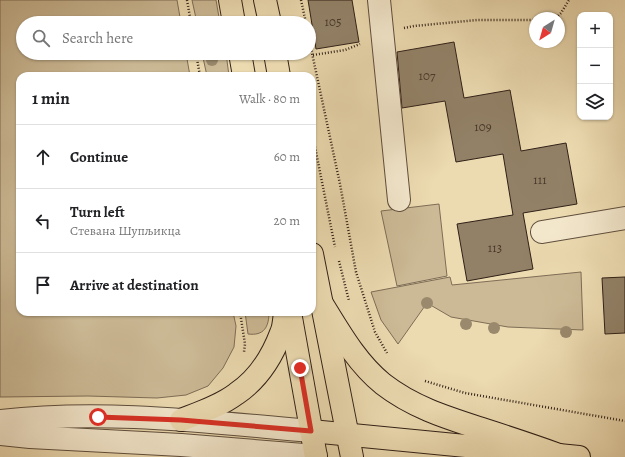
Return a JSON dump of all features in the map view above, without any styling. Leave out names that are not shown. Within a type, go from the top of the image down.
[{"type":"main road","points":[[230,0],[233,16]]},
{"type":"main road","points":[[266,0],[269,16]]},
{"type":"main road","points":[[241,60],[243,72]]},
{"type":"main road","points":[[276,60],[278,72]]},
{"type":"main road","points":[[316,275],[352,457]]},
{"type":"main road","points":[[321,302],[344,339],[360,360],[382,383],[402,398],[433,413],[569,456]]},
{"type":"main road","points":[[181,420],[216,406],[236,395],[253,381],[269,359],[282,332],[284,316]]},
{"type":"main road","points":[[291,316],[311,431],[318,457]]},
{"type":"main road","points":[[311,431],[569,456]]},
{"type":"street","points":[[379,0],[400,200]]},
{"type":"street","points":[[542,232],[625,218]]},
{"type":"street","points":[[0,421],[27,418],[98,417],[181,420],[311,431]]},
{"type":"street","points":[[0,434],[318,457]]},
{"type":"path","points":[[187,0],[190,16]]},
{"type":"path","points":[[301,0],[304,16]]},
{"type":"path","points":[[562,12],[569,0]]},
{"type":"path","points":[[316,54],[353,48],[383,32],[414,26],[477,20],[529,20]]},
{"type":"path","points":[[197,60],[199,72]]},
{"type":"path","points":[[313,60],[316,72]]},
{"type":"path","points":[[316,73],[340,184],[356,272],[375,332],[390,359]]},
{"type":"path","points":[[316,151],[337,252]]},
{"type":"path","points":[[338,259],[349,302]]},
{"type":"path","points":[[241,316],[245,344],[243,358]]},
{"type":"path","points":[[424,381],[465,393],[625,421]]},
{"type":"shaded area","points":[[0,0],[177,0],[180,16],[16,16],[16,60],[187,60],[189,72],[16,72],[16,316],[234,316],[236,326],[234,347],[223,368],[208,386],[186,395],[157,398],[88,396],[0,397]]},
{"type":"shaded area","points":[[192,0],[216,0],[219,16],[195,16]]},
{"type":"shaded area","points":[[204,60],[227,60],[228,72],[206,72]]},
{"type":"shaded area","points":[[439,204],[447,276],[397,286],[381,211]]},
{"type":"shaded area","points":[[581,272],[583,330],[508,327],[451,317],[427,303],[398,344],[381,320],[371,292],[450,277],[452,285]]},
{"type":"shaded area","points":[[246,316],[269,316],[267,326],[262,332],[258,334],[248,334]]},
{"type":"building","points":[[308,0],[352,0],[359,42],[316,49],[316,16],[311,16]]},
{"type":"building","points":[[454,42],[464,98],[510,90],[521,151],[566,143],[577,204],[523,213],[533,269],[467,281],[457,224],[513,215],[503,154],[456,162],[445,101],[402,108],[397,52]]},
{"type":"building","points":[[625,277],[625,333],[605,334],[602,278]]},
{"type":"route","points":[[98,417],[181,420],[311,431],[300,368]]}]
